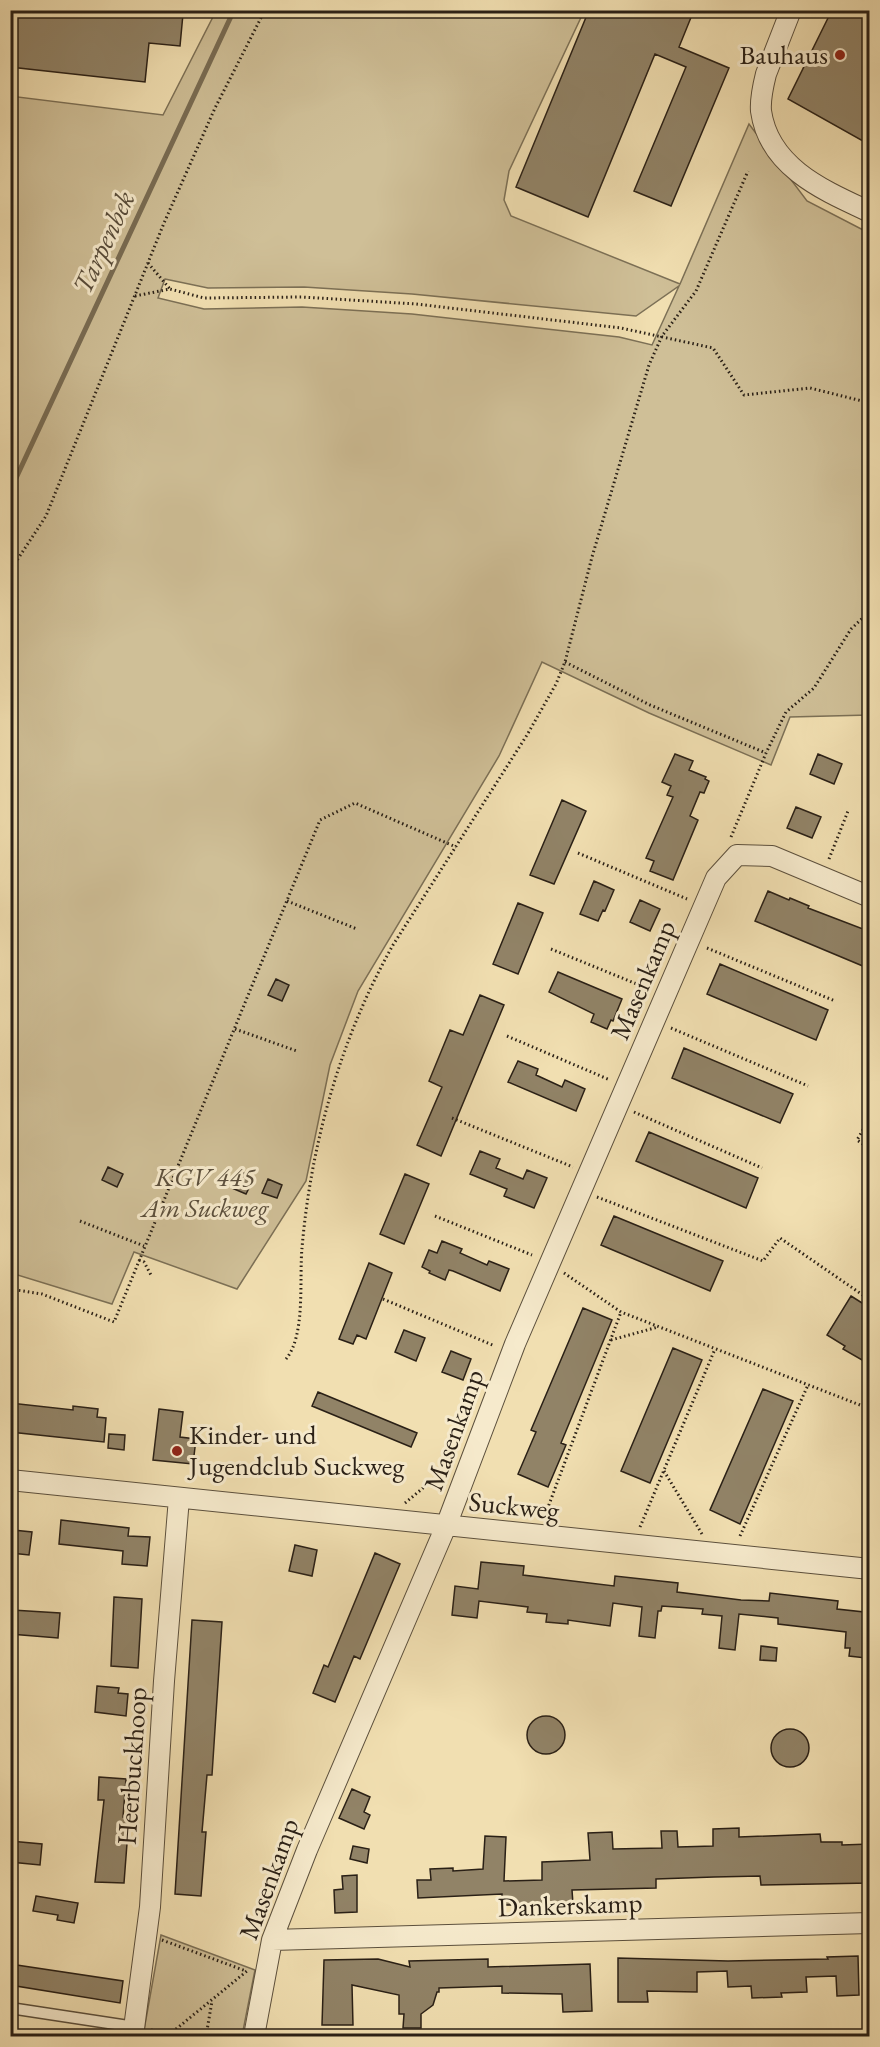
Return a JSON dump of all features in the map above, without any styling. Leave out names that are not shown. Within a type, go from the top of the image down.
[{"type":"street","points":[[791,10],[763,85],[761,113],[767,131],[783,158],[801,176],[827,192],[870,212]]},
{"type":"street","points":[[737,855],[772,856],[870,897]]},
{"type":"street","name":"Masenkamp","points":[[254,2037],[256,1974],[447,1526],[511,1353],[704,906],[717,878],[737,855]]},
{"type":"street","name":"Suckweg","points":[[10,1480],[870,1569]]},
{"type":"street","name":"Heerbuckhoop","points":[[134,2032],[147,1934],[179,1498]]},
{"type":"street","name":"Dankerskamp","points":[[272,1940],[870,1923]]},
{"type":"lane","points":[[10,2008],[134,2032]]},
{"type":"path","points":[[10,571],[46,516],[148,263],[215,108],[266,10]]},
{"type":"path","points":[[286,1359],[298,1337],[304,1229],[317,1144],[330,1098],[360,1012],[380,968],[527,735],[556,684],[565,662],[575,616],[649,365],[662,336],[696,291],[748,171]]},
{"type":"path","points":[[148,263],[170,289]]},
{"type":"path","points":[[135,296],[170,289],[204,298],[302,297],[416,304],[621,328],[713,348],[744,395],[810,388],[870,403]]},
{"type":"path","points":[[737,855],[731,836],[786,712],[814,688],[851,629],[870,612]]},
{"type":"path","points":[[565,662],[650,705],[766,753]]},
{"type":"path","points":[[10,1289],[42,1294],[114,1322],[320,820],[355,804],[456,847]]},
{"type":"path","points":[[822,877],[848,811]]},
{"type":"path","points":[[578,853],[704,906]]},
{"type":"path","points":[[287,901],[357,929]]},
{"type":"path","points":[[689,941],[835,1001]]},
{"type":"path","points":[[551,949],[665,995]]},
{"type":"path","points":[[654,1021],[808,1086]]},
{"type":"path","points":[[235,1029],[297,1051]]},
{"type":"path","points":[[507,1036],[626,1087]]},
{"type":"path","points":[[618,1105],[762,1168]]},
{"type":"path","points":[[452,1118],[585,1182],[763,1261],[780,1238],[870,1300]]},
{"type":"path","points":[[870,1118],[857,1140],[870,1149]]},
{"type":"path","points":[[435,1216],[550,1263],[621,1312],[860,1405]]},
{"type":"path","points":[[80,1221],[144,1246]]},
{"type":"path","points":[[140,1260],[144,1262],[151,1275]]},
{"type":"path","points":[[383,1299],[511,1353]]},
{"type":"path","points":[[537,1535],[621,1312]]},
{"type":"path","points":[[611,1340],[658,1327]]},
{"type":"path","points":[[632,1545],[715,1349]]},
{"type":"path","points":[[664,1471],[723,1554],[808,1384]]},
{"type":"path","points":[[385,1520],[441,1473]]},
{"type":"path","points":[[147,1934],[256,1974]]},
{"type":"path","points":[[134,2032],[170,2034],[212,1999],[256,1974]]},
{"type":"path","points":[[206,2037],[212,1999]]},
{"type":"green space","name":"KGV 445 Am Suckweg","points":[[216,11],[584,11],[509,171],[504,200],[511,216],[680,284],[749,124],[807,201],[869,233],[869,715],[790,717],[771,765],[649,713],[542,662],[499,756],[358,991],[330,1065],[306,1181],[237,1289],[134,1252],[112,1304],[11,1273],[10,96],[163,115]],"holes":[[[165,279],[208,288],[304,287],[412,294],[636,316],[679,286],[652,345],[619,337],[412,314],[302,307],[204,309],[158,298]]]},
{"type":"green space","points":[[161,1935],[255,1970],[242,2036],[143,2036]]},
{"type":"building","points":[[10,10],[155,10],[183,14],[180,46],[149,43],[145,82],[10,67]]},
{"type":"building","points":[[589,10],[694,10],[679,47],[729,68],[671,206],[634,191],[686,67],[655,54],[588,217],[516,187]]},
{"type":"building","name":"Bauhaus","points":[[832,10],[870,10],[870,145],[788,99]]},
{"type":"building","points":[[675,754],[693,761],[689,770],[706,777],[705,779],[709,781],[704,793],[700,792],[690,816],[698,820],[673,880],[650,871],[654,861],[646,858],[673,797],[667,795],[671,786],[662,782]]},
{"type":"building","points":[[818,754],[842,764],[834,784],[810,774]]},
{"type":"building","points":[[562,800],[586,811],[554,884],[530,875]]},
{"type":"building","points":[[796,807],[821,817],[812,838],[787,828]]},
{"type":"building","points":[[594,881],[614,890],[598,921],[580,914]]},
{"type":"building","points":[[768,891],[789,900],[790,898],[809,906],[808,908],[870,933],[870,969],[755,921]]},
{"type":"building","points":[[640,900],[660,909],[650,931],[630,922]]},
{"type":"building","points":[[518,903],[543,913],[518,974],[493,964]]},
{"type":"building","points":[[720,964],[828,1010],[816,1040],[707,994]]},
{"type":"building","points":[[558,972],[622,999],[607,1029],[591,1022],[594,1014],[549,992]]},
{"type":"building","points":[[276,979],[289,985],[282,1001],[268,995]]},
{"type":"building","points":[[480,995],[504,1005],[441,1156],[417,1145],[442,1087],[429,1081],[450,1030],[463,1035]]},
{"type":"building","points":[[684,1048],[793,1094],[780,1123],[672,1078]]},
{"type":"building","points":[[518,1061],[538,1069],[536,1075],[562,1087],[565,1080],[585,1089],[576,1111],[508,1082]]},
{"type":"building","points":[[649,1132],[758,1178],[746,1208],[636,1161]]},
{"type":"building","points":[[480,1151],[500,1159],[496,1168],[523,1179],[527,1170],[547,1178],[534,1208],[504,1196],[507,1189],[470,1174]]},
{"type":"building","points":[[108,1167],[123,1174],[117,1187],[102,1180]]},
{"type":"building","points":[[239,1171],[254,1178],[246,1194],[232,1188]]},
{"type":"building","points":[[405,1174],[429,1184],[404,1244],[380,1234]]},
{"type":"building","points":[[268,1179],[282,1185],[277,1198],[262,1193]]},
{"type":"building","points":[[614,1216],[723,1261],[710,1291],[601,1245]]},
{"type":"building","points":[[442,1241],[462,1249],[460,1253],[487,1265],[489,1261],[509,1269],[500,1291],[449,1270],[445,1280],[422,1267],[429,1250],[437,1253]]},
{"type":"building","points":[[369,1263],[392,1273],[366,1339],[357,1335],[353,1344],[339,1339]]},
{"type":"building","points":[[851,1296],[870,1308],[870,1347],[862,1360],[843,1349],[845,1346],[827,1335]]},
{"type":"building","points":[[583,1308],[612,1320],[561,1443],[566,1445],[548,1487],[518,1474],[536,1432],[531,1430]]},
{"type":"building","points":[[404,1330],[425,1338],[416,1361],[395,1352]]},
{"type":"building","points":[[673,1348],[702,1360],[650,1483],[621,1471]]},
{"type":"building","points":[[451,1351],[471,1359],[463,1380],[442,1372]]},
{"type":"building","points":[[763,1389],[793,1401],[740,1524],[710,1510]]},
{"type":"building","points":[[318,1392],[417,1433],[411,1447],[312,1406]]},
{"type":"building","points":[[10,1403],[73,1410],[73,1406],[98,1409],[97,1417],[106,1418],[104,1442],[10,1432]]},
{"type":"building","points":[[159,1409],[183,1412],[180,1437],[196,1439],[193,1464],[153,1460]]},
{"type":"building","points":[[109,1434],[125,1435],[124,1450],[108,1448]]},
{"type":"building","points":[[61,1520],[129,1528],[128,1536],[150,1537],[147,1566],[122,1564],[123,1551],[59,1544]]},
{"type":"building","points":[[13,1530],[32,1532],[29,1555],[11,1553]]},
{"type":"building","points":[[295,1545],[317,1550],[312,1576],[289,1571]]},
{"type":"building","points":[[375,1553],[400,1564],[360,1659],[354,1656],[335,1702],[313,1693],[324,1665],[328,1667]]},
{"type":"building","points":[[481,1562],[524,1566],[523,1575],[614,1586],[615,1576],[678,1583],[677,1592],[741,1600],[769,1601],[770,1593],[838,1601],[837,1609],[864,1612],[863,1618],[870,1619],[866,1658],[849,1656],[850,1648],[845,1648],[846,1632],[778,1624],[778,1618],[739,1614],[735,1650],[719,1648],[722,1616],[702,1614],[703,1609],[662,1606],[661,1611],[658,1611],[655,1638],[639,1636],[642,1607],[613,1603],[610,1626],[568,1620],[568,1624],[546,1622],[547,1614],[527,1612],[528,1607],[479,1601],[477,1618],[452,1615],[455,1586],[478,1589]]},
{"type":"building","points":[[114,1597],[142,1599],[138,1668],[111,1666]]},
{"type":"building","points":[[12,1610],[60,1613],[58,1638],[10,1634]]},
{"type":"building","points":[[192,1620],[222,1622],[212,1775],[207,1775],[202,1832],[206,1832],[201,1896],[175,1894]]},
{"type":"building","points":[[761,1646],[777,1648],[776,1661],[760,1660]]},
{"type":"building","points":[[97,1686],[119,1688],[118,1693],[128,1694],[126,1716],[95,1712]]},
{"type":"building","points":[[546,1716],[553,1717],[559,1722],[564,1728],[564,1742],[559,1748],[553,1753],[546,1754],[539,1753],[533,1748],[528,1742],[527,1735],[528,1728],[533,1722],[539,1717]]},
{"type":"building","points":[[790,1729],[803,1735],[809,1748],[803,1761],[790,1767],[777,1761],[771,1748],[777,1735]]},
{"type":"building","points":[[99,1777],[126,1779],[123,1817],[129,1817],[124,1883],[95,1882],[104,1800],[98,1800]]},
{"type":"building","points":[[352,1789],[370,1797],[364,1812],[370,1815],[364,1829],[339,1818]]},
{"type":"building","points":[[739,1828],[739,1837],[820,1834],[821,1842],[842,1842],[842,1845],[870,1844],[870,1883],[761,1885],[760,1876],[714,1877],[656,1879],[656,1888],[572,1890],[573,1904],[502,1905],[502,1894],[418,1898],[417,1880],[431,1880],[430,1869],[453,1868],[453,1871],[483,1869],[485,1836],[506,1837],[504,1881],[542,1880],[542,1862],[590,1860],[588,1833],[612,1832],[613,1849],[662,1848],[661,1831],[677,1831],[678,1847],[713,1846],[713,1829]]},
{"type":"building","points":[[10,1841],[42,1844],[40,1865],[10,1862]]},
{"type":"building","points":[[353,1846],[369,1849],[367,1863],[350,1859]]},
{"type":"building","points":[[357,1875],[357,1912],[335,1913],[334,1890],[343,1889],[342,1876]]},
{"type":"building","points":[[36,1896],[78,1903],[74,1923],[57,1920],[58,1915],[33,1911]]},
{"type":"building","points":[[858,1956],[859,1995],[837,1996],[836,1976],[806,1977],[807,1992],[781,1993],[782,1997],[752,1998],[751,1986],[728,1987],[727,1971],[697,1972],[697,1992],[647,1991],[648,2002],[618,2002],[618,1958],[728,1961],[828,1959],[827,1957]]},
{"type":"building","points":[[378,1959],[410,1967],[409,1961],[488,1959],[488,1967],[590,1964],[592,2011],[563,2012],[562,1994],[502,1993],[502,1986],[439,1988],[433,2005],[421,2014],[421,2028],[403,2028],[404,2014],[399,2014],[399,1995],[352,1985],[353,2025],[322,2025],[324,1960]]},
{"type":"building","points":[[10,1964],[123,1981],[120,2003],[10,1985]]},
{"type":"waterway","name":"Tarpenbek","points":[[10,491],[234,10]]},
{"type":"place","name":"Bauhaus","points":[[840,55]]},
{"type":"place","name":"Kinder- und Jugendclub Suckweg","points":[[177,1451]]}]
